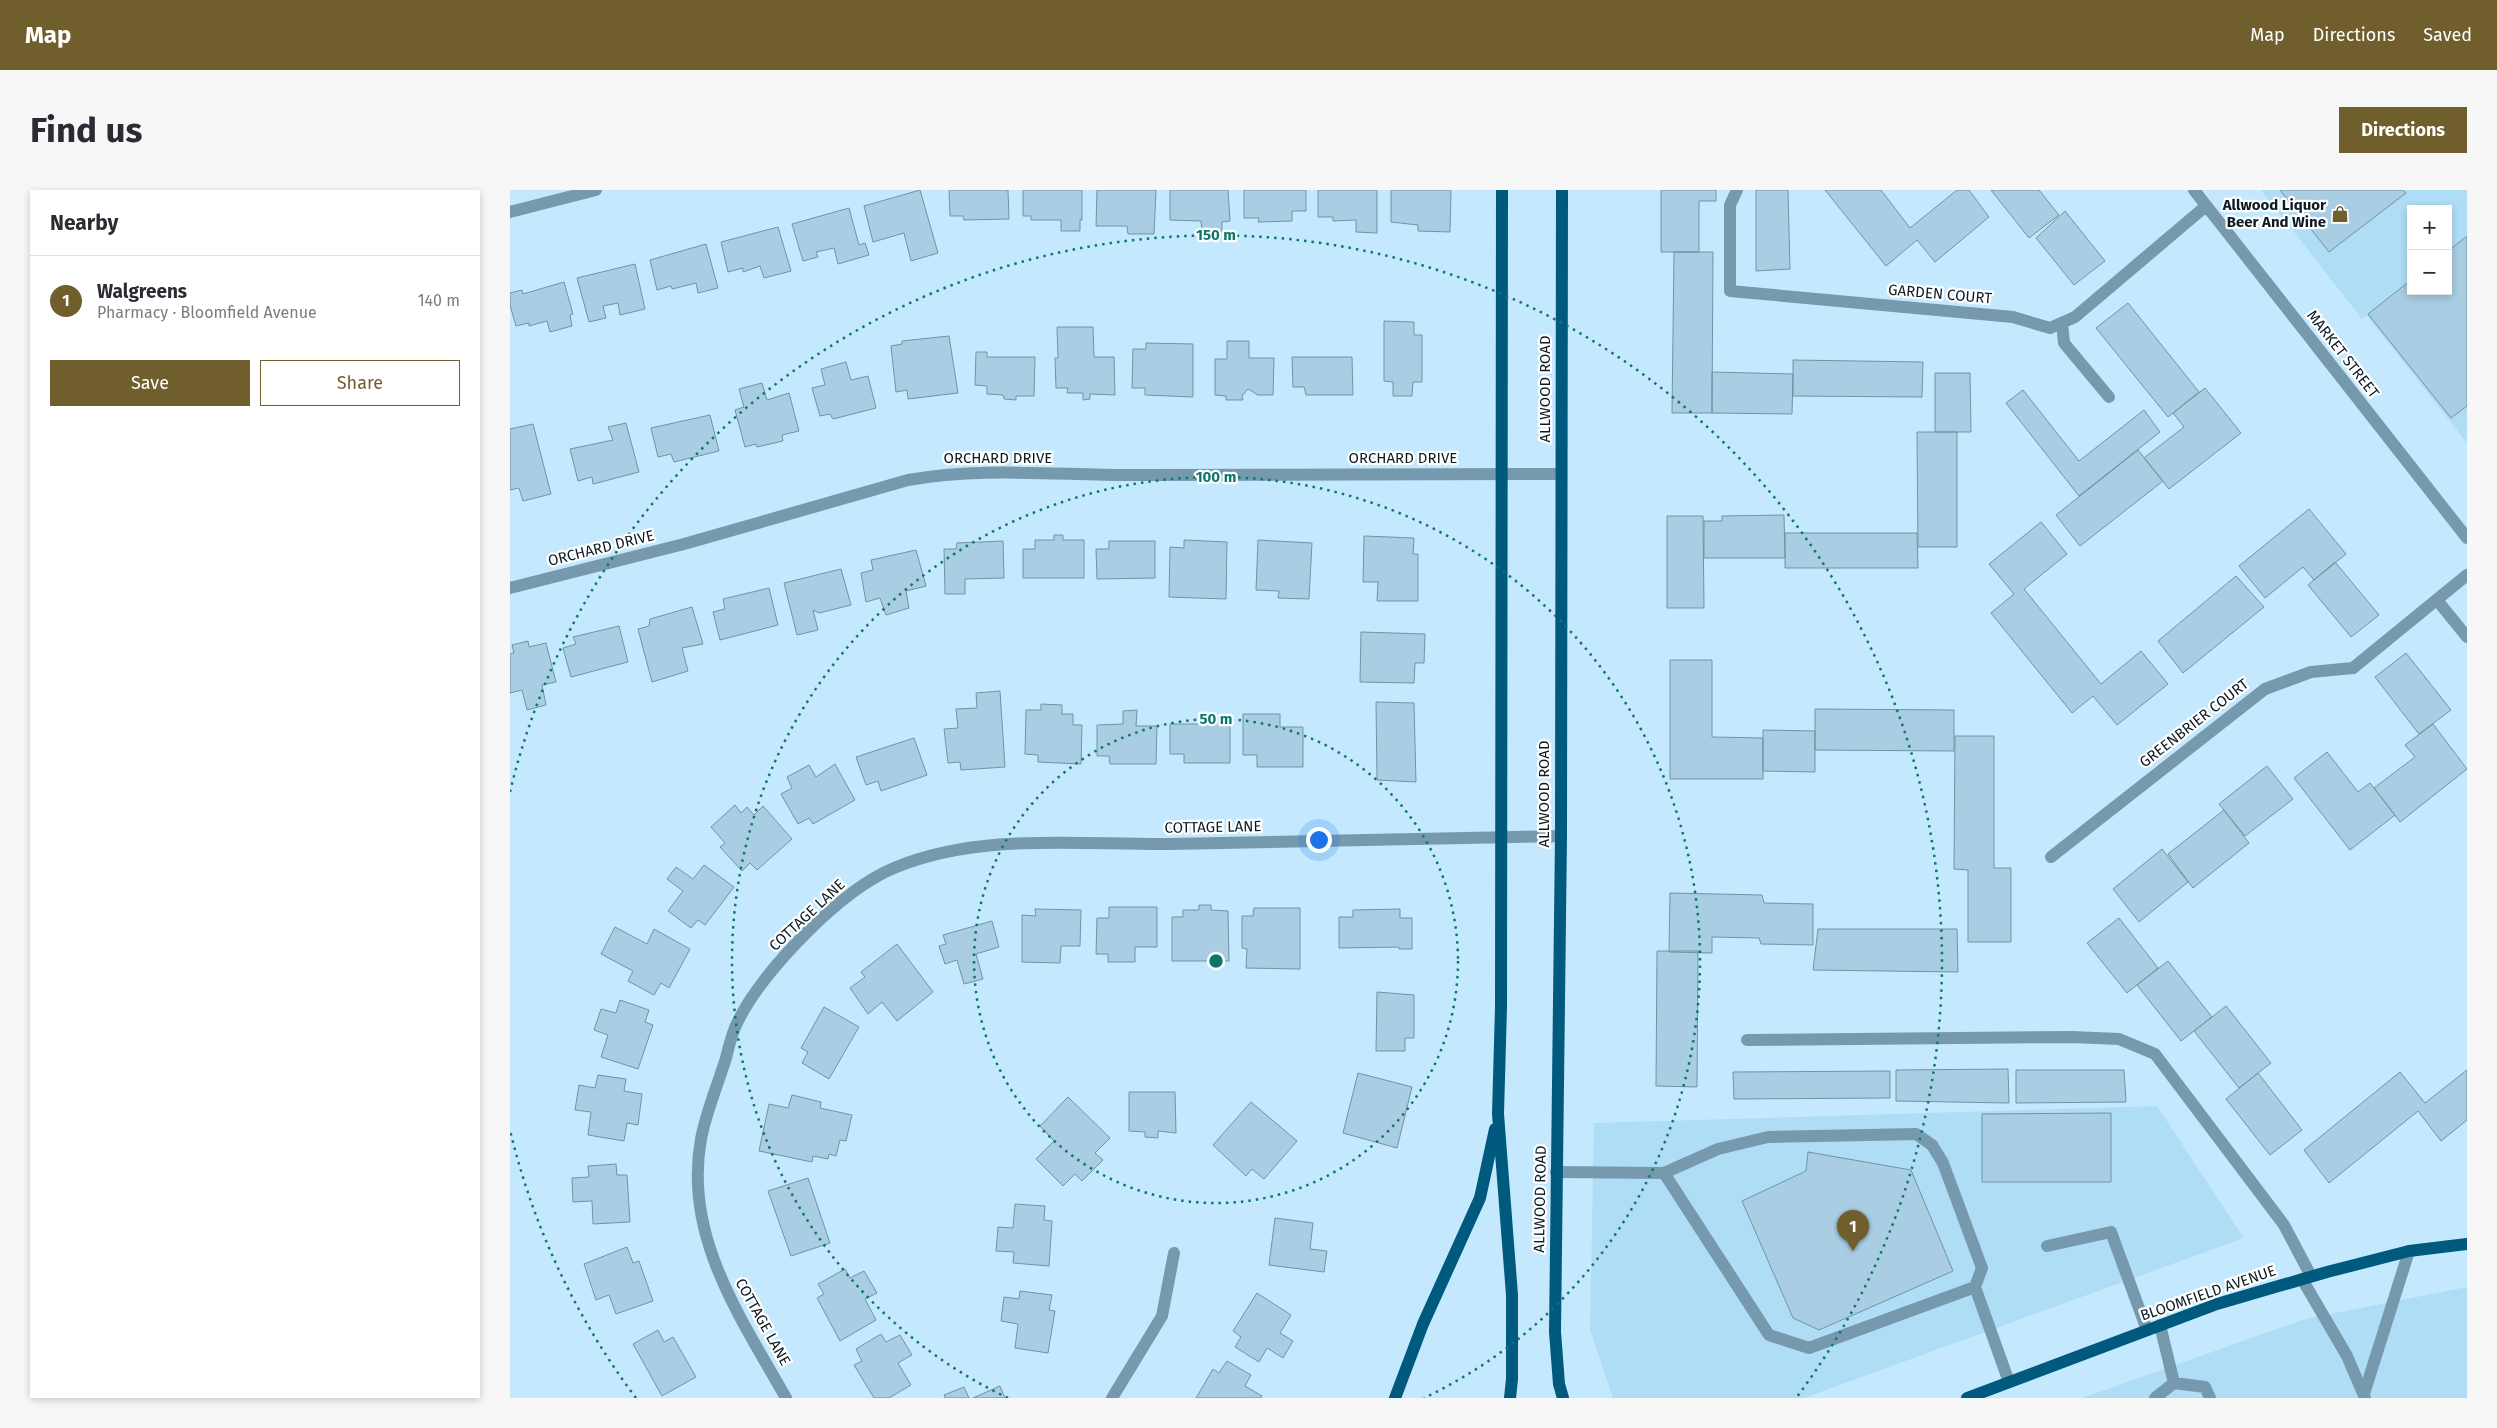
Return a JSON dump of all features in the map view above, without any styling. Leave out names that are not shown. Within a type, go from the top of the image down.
[{"type":"main road","name":"ALLWOOD ROAD","points":[[1502,190],[1501,837],[1498,1114],[1512,1295],[1512,1379],[1510,1398]]},
{"type":"main road","name":"ALLWOOD ROAD","points":[[1562,190],[1561,836],[1555,1332],[1559,1384],[1563,1398]]},
{"type":"main road","points":[[1394,1398],[1423,1324],[1480,1198],[1498,1114]]},
{"type":"main road","name":"BLOOMFIELD AVENUE","points":[[1967,1398],[2217,1304],[2410,1251],[2467,1244]]},
{"type":"street","points":[[510,212],[596,190]]},
{"type":"street","name":"GARDEN COURT","points":[[1737,190],[1730,205],[1730,291],[2013,318],[2050,328],[2075,317],[2206,206]]},
{"type":"street","name":"MARKET STREET","points":[[2194,190],[2467,538]]},
{"type":"street","points":[[2062,323],[2064,343],[2109,397]]},
{"type":"street","name":"ORCHARD DRIVE","points":[[510,588],[684,544],[908,480],[941,474],[980,472],[1102,475],[1561,474]]},
{"type":"street","name":"GREENBRIER COURT","points":[[2051,857],[2265,688],[2311,672],[2353,668],[2467,575]]},
{"type":"street","points":[[2437,600],[2467,638]]},
{"type":"street","name":"COTTAGE LANE","points":[[786,1398],[736,1309],[712,1261],[697,1195],[701,1139],[736,1023],[755,991],[778,963],[826,916],[857,890],[891,869],[927,856],[1010,843],[1177,844],[1561,836]]},
{"type":"street","points":[[1747,1040],[2072,1037],[2119,1039],[2155,1054],[2284,1225],[2307,1278],[2348,1356],[2365,1396]]},
{"type":"street","points":[[1556,1172],[1664,1172],[1718,1149],[1768,1137],[1916,1134],[1932,1145],[1942,1162],[1982,1268],[1975,1287],[2009,1382]]},
{"type":"street","points":[[1664,1172],[1769,1335],[1809,1348],[1975,1287]]},
{"type":"street","points":[[2047,1246],[2111,1232],[2147,1330]]},
{"type":"street","points":[[2365,1396],[2410,1251]]},
{"type":"street","points":[[1112,1398],[1162,1316],[1174,1253]]},
{"type":"street","points":[[2160,1325],[2174,1384]]},
{"type":"street","points":[[2155,1398],[2174,1384],[2205,1386],[2210,1398]]},
{"type":"shaded area","points":[[2261,190],[2467,190],[2467,443],[2367,316],[2362,319]]},
{"type":"shaded area","points":[[2157,1106],[2244,1238],[1804,1398],[1613,1398],[1590,1330],[1594,1123]]},
{"type":"shaded area","points":[[2467,1287],[2467,1398],[2082,1398],[2305,1319]]},
{"type":"building","points":[[920,190],[938,253],[911,261],[904,233],[873,242],[864,206]]},
{"type":"building","points":[[949,190],[1008,190],[1009,219],[964,220],[963,216],[950,216]]},
{"type":"building","points":[[1023,190],[1082,190],[1080,231],[1061,231],[1061,220],[1031,220],[1031,216],[1023,216]]},
{"type":"building","points":[[1097,190],[1156,190],[1154,234],[1128,234],[1127,226],[1096,226]]},
{"type":"building","points":[[1170,190],[1228,190],[1230,221],[1222,222],[1222,232],[1202,233],[1201,221],[1170,220]]},
{"type":"building","points":[[1244,190],[1306,190],[1306,211],[1292,211],[1292,221],[1258,222],[1259,218],[1244,218]]},
{"type":"building","points":[[1318,190],[1377,190],[1377,233],[1356,232],[1356,220],[1333,221],[1333,217],[1318,217]]},
{"type":"building","points":[[1391,190],[1451,190],[1450,232],[1418,231],[1418,225],[1391,222]]},
{"type":"building","points":[[1661,190],[1716,190],[1716,201],[1699,201],[1699,252],[1661,252]]},
{"type":"building","points":[[1756,190],[1788,190],[1790,269],[1756,271]]},
{"type":"building","points":[[1825,190],[1881,190],[1910,228],[1957,190],[1969,190],[1989,217],[1935,262],[1917,240],[1886,266]]},
{"type":"building","points":[[1991,190],[2039,190],[2059,215],[2029,238]]},
{"type":"building","points":[[2280,190],[2403,190],[2406,193],[2329,252]]},
{"type":"building","points":[[849,208],[859,245],[865,243],[869,255],[838,264],[834,248],[816,252],[818,257],[803,261],[792,224]]},
{"type":"building","points":[[2065,211],[2105,261],[2074,285],[2036,238]]},
{"type":"building","points":[[778,227],[791,271],[764,278],[760,266],[743,272],[743,268],[728,272],[721,242]]},
{"type":"building","points":[[2467,236],[2467,406],[2451,418],[2368,314],[2407,283],[2407,295],[2452,295],[2452,248]]},
{"type":"building","points":[[706,244],[718,288],[698,293],[696,283],[672,289],[671,286],[657,290],[650,260]]},
{"type":"building","points":[[1674,252],[1713,252],[1712,413],[1672,413]]},
{"type":"building","points":[[635,264],[645,309],[620,315],[618,303],[603,306],[606,318],[589,322],[577,278]]},
{"type":"building","points":[[564,282],[573,314],[570,315],[572,326],[550,332],[547,321],[529,326],[529,323],[516,326],[510,305],[510,293],[522,290],[523,294]]},
{"type":"building","points":[[2128,303],[2199,392],[2168,417],[2096,328]]},
{"type":"building","points":[[1384,321],[1414,322],[1414,335],[1422,335],[1422,382],[1413,382],[1412,396],[1393,396],[1393,382],[1384,381]]},
{"type":"building","points":[[1057,327],[1093,327],[1094,357],[1114,357],[1115,395],[1090,394],[1090,399],[1083,400],[1083,393],[1067,393],[1068,388],[1056,388],[1055,358],[1058,358]]},
{"type":"building","points":[[949,336],[958,393],[908,399],[907,390],[896,392],[891,346],[902,344],[902,341]]},
{"type":"building","points":[[1227,341],[1249,341],[1249,358],[1274,358],[1273,395],[1258,395],[1248,389],[1242,396],[1243,400],[1226,400],[1226,396],[1215,395],[1215,359],[1227,359]]},
{"type":"building","points":[[1146,343],[1193,344],[1193,397],[1145,395],[1145,388],[1132,388],[1133,349],[1146,349]]},
{"type":"building","points":[[976,352],[987,352],[987,357],[1035,357],[1034,396],[1016,396],[1016,400],[1004,399],[1003,395],[987,394],[987,386],[975,385]]},
{"type":"building","points":[[1292,357],[1352,357],[1353,395],[1306,395],[1304,387],[1293,387]]},
{"type":"building","points":[[1793,360],[1923,362],[1922,397],[1793,396]]},
{"type":"building","points":[[846,362],[851,380],[868,376],[876,408],[833,419],[830,414],[820,416],[812,388],[825,385],[821,369]]},
{"type":"building","points":[[1712,372],[1793,374],[1792,414],[1712,413]]},
{"type":"building","points":[[1935,373],[1970,373],[1971,432],[1935,432]]},
{"type":"building","points":[[762,383],[767,400],[789,393],[799,431],[782,435],[783,441],[757,447],[756,444],[745,447],[735,410],[744,407],[739,389]]},
{"type":"building","points":[[2205,388],[2241,433],[2169,489],[2144,458],[2184,427],[2173,413]]},
{"type":"building","points":[[2023,390],[2079,461],[2144,410],[2160,432],[2079,496],[2006,403]]},
{"type":"building","points":[[710,415],[719,451],[674,462],[671,454],[658,457],[651,428]]},
{"type":"building","points":[[626,423],[639,472],[593,484],[592,477],[578,481],[570,449],[613,440],[608,427]]},
{"type":"building","points":[[533,424],[551,494],[523,501],[519,488],[510,490],[510,429]]},
{"type":"building","points":[[1917,432],[1957,432],[1957,547],[1918,547]]},
{"type":"building","points":[[2138,450],[2163,481],[2080,546],[2056,515]]},
{"type":"building","points":[[2309,509],[2346,554],[2314,580],[2303,567],[2265,598],[2239,566]]},
{"type":"building","points":[[1784,515],[1785,558],[1704,558],[1704,521],[1722,521],[1722,516]]},
{"type":"building","points":[[1667,516],[1703,516],[1704,608],[1667,608]]},
{"type":"building","points":[[2041,522],[2067,554],[2024,589],[2101,684],[2141,651],[2168,684],[2117,725],[2093,696],[2072,713],[1991,613],[2014,594],[1989,564]]},
{"type":"building","points":[[1785,533],[1917,533],[1918,568],[1785,568]]},
{"type":"building","points":[[1054,535],[1063,535],[1063,540],[1084,540],[1084,578],[1023,578],[1023,549],[1035,549],[1035,540],[1054,540]]},
{"type":"building","points":[[1364,536],[1414,538],[1413,554],[1418,554],[1418,601],[1377,601],[1378,582],[1363,582]]},
{"type":"building","points":[[1184,540],[1227,542],[1226,599],[1169,597],[1170,547],[1184,548]]},
{"type":"building","points":[[1258,540],[1312,543],[1309,599],[1278,598],[1279,591],[1256,590]]},
{"type":"building","points":[[1003,541],[1004,578],[965,579],[965,594],[945,594],[944,549],[956,549],[957,543]]},
{"type":"building","points":[[1109,541],[1155,541],[1155,578],[1097,579],[1096,549],[1109,549]]},
{"type":"building","points":[[916,550],[926,586],[906,591],[909,608],[886,615],[880,598],[866,602],[861,573],[873,570],[871,560]]},
{"type":"building","points":[[2335,562],[2379,615],[2351,637],[2308,585]]},
{"type":"building","points":[[841,569],[851,605],[819,613],[813,610],[818,630],[797,635],[784,583]]},
{"type":"building","points":[[2236,576],[2264,607],[2183,673],[2158,641]]},
{"type":"building","points":[[769,588],[778,625],[720,640],[713,612],[725,609],[723,599]]},
{"type":"building","points":[[692,607],[703,644],[682,648],[688,671],[652,682],[638,629],[649,626],[650,619]]},
{"type":"building","points":[[619,626],[628,662],[571,677],[563,648],[576,644],[573,637]]},
{"type":"building","points":[[1361,632],[1425,634],[1424,663],[1415,663],[1414,683],[1360,682]]},
{"type":"building","points":[[528,641],[529,647],[546,643],[556,682],[542,685],[546,705],[527,710],[522,690],[510,693],[510,654],[514,653],[512,645]]},
{"type":"building","points":[[2406,653],[2451,710],[2419,734],[2375,677]]},
{"type":"building","points":[[1670,660],[1712,660],[1712,737],[1763,738],[1763,779],[1670,779]]},
{"type":"building","points":[[1000,691],[1005,767],[961,770],[960,762],[948,763],[944,729],[958,728],[956,709],[977,708],[976,693]]},
{"type":"building","points":[[1376,702],[1414,703],[1416,782],[1377,780]]},
{"type":"building","points":[[1041,704],[1062,705],[1062,714],[1073,714],[1073,725],[1082,725],[1081,764],[1038,762],[1038,755],[1025,754],[1026,710],[1041,710]]},
{"type":"building","points":[[1815,709],[1954,710],[1954,751],[1815,750]]},
{"type":"building","points":[[1137,710],[1136,726],[1157,726],[1156,764],[1110,764],[1109,756],[1097,756],[1097,725],[1123,724],[1123,711]]},
{"type":"building","points":[[1243,714],[1280,714],[1280,727],[1303,727],[1303,767],[1257,767],[1257,755],[1243,755]]},
{"type":"building","points":[[1212,718],[1230,718],[1230,763],[1184,763],[1184,754],[1170,754],[1170,724],[1212,724]]},
{"type":"building","points":[[2433,724],[2467,769],[2400,822],[2374,788],[2415,757],[2405,745]]},
{"type":"building","points":[[1763,730],[1815,731],[1815,772],[1763,771]]},
{"type":"building","points":[[1955,736],[1994,736],[1994,868],[2011,868],[2011,942],[1968,942],[1968,870],[1954,869]]},
{"type":"building","points":[[914,738],[927,775],[881,791],[878,781],[866,785],[856,757]]},
{"type":"building","points":[[2327,752],[2358,792],[2370,783],[2395,815],[2350,850],[2294,778]]},
{"type":"building","points":[[835,764],[855,800],[813,824],[809,818],[798,824],[781,794],[792,788],[787,777],[809,765],[816,777]]},
{"type":"building","points":[[2267,766],[2293,799],[2245,836],[2219,804]]},
{"type":"building","points":[[735,805],[741,813],[747,807],[754,815],[763,806],[792,839],[757,870],[750,863],[742,871],[720,847],[725,843],[711,827]]},
{"type":"building","points":[[2224,810],[2249,843],[2193,888],[2168,854]]},
{"type":"building","points":[[2162,849],[2188,882],[2139,922],[2113,889]]},
{"type":"building","points":[[704,865],[734,887],[705,925],[698,920],[691,928],[668,911],[683,891],[667,879],[676,867],[693,879]]},
{"type":"building","points":[[1670,893],[1762,895],[1764,903],[1813,904],[1813,945],[1761,944],[1759,938],[1712,937],[1712,953],[1669,952]]},
{"type":"building","points":[[1199,905],[1211,905],[1211,910],[1228,911],[1229,961],[1172,961],[1172,917],[1183,917],[1183,910],[1199,910]]},
{"type":"building","points":[[1109,907],[1157,907],[1157,947],[1135,947],[1135,962],[1108,962],[1108,954],[1096,954],[1097,918],[1109,918]]},
{"type":"building","points":[[1254,908],[1300,908],[1300,969],[1246,968],[1247,949],[1242,948],[1242,916],[1253,916]]},
{"type":"building","points":[[1035,909],[1081,910],[1080,946],[1061,946],[1060,963],[1022,962],[1022,915],[1036,916]]},
{"type":"building","points":[[1400,909],[1400,918],[1412,918],[1412,949],[1399,949],[1399,947],[1339,948],[1339,917],[1353,917],[1353,910]]},
{"type":"building","points":[[2119,918],[2158,968],[2127,993],[2087,943]]},
{"type":"building","points":[[992,921],[999,947],[976,954],[983,979],[964,984],[957,960],[945,964],[939,946],[946,944],[943,935]]},
{"type":"building","points":[[615,927],[647,944],[654,929],[690,949],[669,988],[661,983],[654,995],[628,981],[633,971],[601,954]]},
{"type":"building","points":[[1818,929],[1957,929],[1958,972],[1813,970]]},
{"type":"building","points":[[897,944],[933,992],[897,1021],[882,1002],[868,1014],[850,988],[865,977],[861,972]]},
{"type":"building","points":[[1657,951],[1698,951],[1697,1087],[1656,1086]]},
{"type":"building","points":[[2168,961],[2212,1017],[2181,1041],[2137,985]]},
{"type":"building","points":[[1377,992],[1414,995],[1414,1038],[1405,1038],[1405,1051],[1376,1051]]},
{"type":"building","points":[[620,1000],[649,1010],[645,1022],[653,1025],[638,1069],[601,1057],[608,1035],[594,1030],[601,1009],[616,1013]]},
{"type":"building","points":[[2226,1006],[2271,1063],[2239,1088],[2194,1031]]},
{"type":"building","points":[[824,1007],[859,1027],[829,1079],[802,1063],[808,1052],[801,1048]]},
{"type":"building","points":[[2008,1069],[2009,1103],[1896,1101],[1896,1070]]},
{"type":"building","points":[[2016,1070],[2124,1070],[2126,1102],[2016,1103]]},
{"type":"building","points":[[2467,1070],[2467,1120],[2441,1141],[2418,1111],[2329,1183],[2304,1150],[2400,1072],[2425,1103]]},
{"type":"building","points":[[1890,1071],[1890,1098],[1734,1099],[1733,1072]]},
{"type":"building","points":[[1358,1073],[1412,1087],[1397,1148],[1343,1133]]},
{"type":"building","points":[[2258,1073],[2302,1130],[2270,1155],[2226,1099]]},
{"type":"building","points":[[598,1075],[626,1079],[624,1091],[642,1094],[638,1125],[627,1123],[624,1141],[588,1135],[591,1112],[575,1110],[579,1085],[595,1088]]},
{"type":"building","points":[[1129,1092],[1175,1092],[1176,1133],[1158,1131],[1158,1138],[1145,1137],[1145,1132],[1129,1131]]},
{"type":"building","points":[[792,1095],[821,1102],[820,1108],[852,1115],[846,1141],[840,1140],[836,1156],[829,1154],[828,1159],[813,1156],[812,1162],[759,1151],[769,1104],[788,1108]]},
{"type":"building","points":[[1068,1097],[1110,1138],[1095,1153],[1103,1160],[1082,1181],[1075,1174],[1063,1186],[1036,1159],[1054,1141],[1040,1126]]},
{"type":"building","points":[[1251,1102],[1297,1141],[1264,1179],[1252,1169],[1246,1176],[1213,1145]]},
{"type":"building","points":[[2111,1113],[2111,1182],[1982,1182],[1982,1114]]},
{"type":"building","points":[[1808,1152],[1911,1170],[1953,1271],[1819,1330],[1793,1318],[1742,1201],[1806,1171]]},
{"type":"building","points":[[616,1164],[617,1175],[627,1175],[630,1222],[593,1224],[592,1201],[573,1202],[572,1178],[589,1177],[588,1166]]},
{"type":"building","points":[[808,1178],[830,1243],[791,1256],[768,1191]]},
{"type":"building","points":[[1015,1204],[1045,1206],[1044,1220],[1052,1221],[1049,1266],[1013,1263],[1014,1252],[996,1251],[998,1227],[1013,1228]]},
{"type":"building","points":[[1275,1218],[1313,1223],[1310,1249],[1327,1251],[1324,1272],[1269,1265]]},
{"type":"building","points":[[627,1247],[633,1263],[639,1261],[653,1301],[616,1314],[609,1295],[596,1300],[584,1264]]},
{"type":"building","points":[[845,1269],[850,1278],[864,1271],[877,1293],[865,1299],[876,1320],[840,1341],[817,1298],[824,1294],[818,1284]]},
{"type":"building","points":[[1020,1291],[1052,1295],[1049,1310],[1055,1311],[1048,1353],[1015,1348],[1018,1324],[1001,1321],[1004,1297],[1019,1299]]},
{"type":"building","points":[[1257,1293],[1291,1315],[1280,1333],[1293,1341],[1283,1358],[1267,1348],[1259,1362],[1235,1347],[1241,1337],[1233,1331]]},
{"type":"building","points":[[658,1330],[664,1342],[673,1337],[696,1377],[662,1396],[633,1344]]},
{"type":"building","points":[[881,1334],[886,1342],[900,1335],[912,1355],[898,1363],[911,1385],[889,1398],[874,1398],[854,1365],[862,1361],[856,1349]]},
{"type":"building","points":[[1227,1361],[1251,1375],[1245,1386],[1262,1396],[1261,1398],[1196,1398],[1213,1369],[1219,1373]]},
{"type":"building","points":[[1000,1386],[1005,1398],[973,1398]]},
{"type":"building","points":[[964,1387],[969,1398],[945,1398],[944,1395]]},
{"type":"place","name":"Allwood Liquor Beer And Wine","points":[[2340,214]]},
{"type":"place","name":"Walgreens","points":[[1853,1251]]}]
